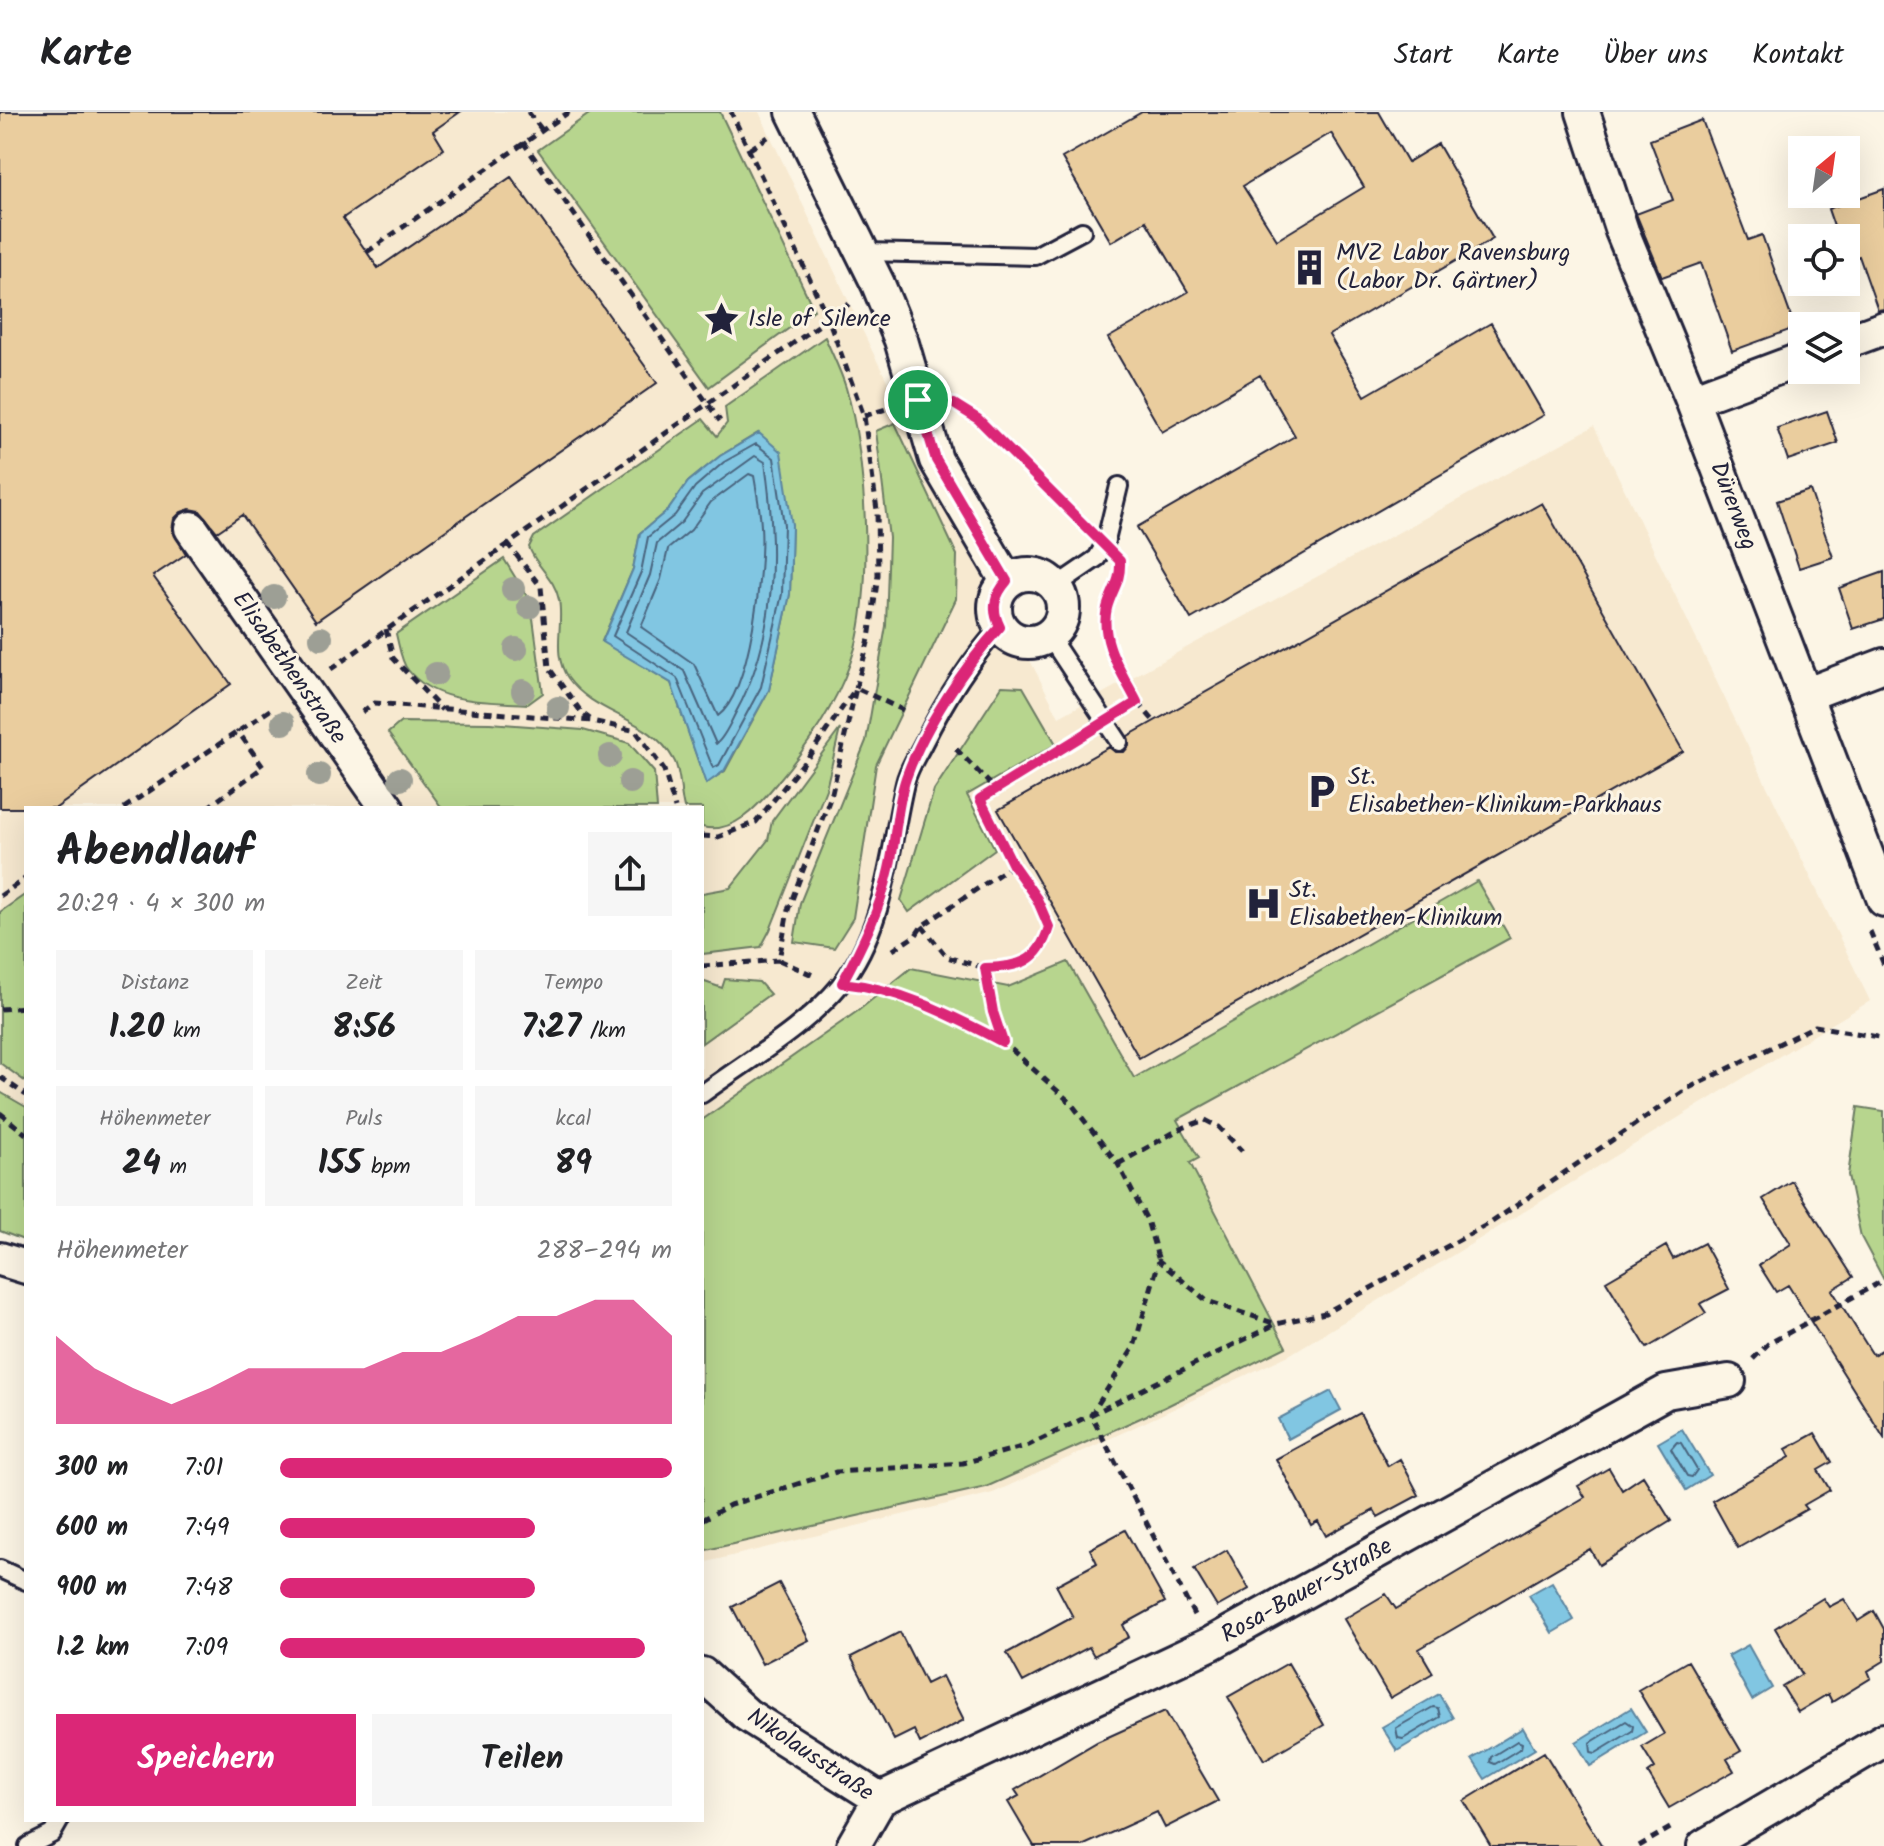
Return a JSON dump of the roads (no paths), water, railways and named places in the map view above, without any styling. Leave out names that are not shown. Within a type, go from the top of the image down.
[{"type":"street","points":[[793,112],[878,284],[901,340],[936,460],[1007,581]]},
{"type":"street","name":"Dürerweg","points":[[1590,114],[1622,231],[1692,400],[1884,900]]},
{"type":"street","points":[[1860,337],[1884,328]]},
{"type":"street","points":[[1692,400],[1788,364]]},
{"type":"street","name":"Elisabethenstraße","points":[[191,528],[386,806]]},
{"type":"street","points":[[1038,575],[1056,586],[1063,607],[1057,628],[1049,636],[1028,643],[1017,640],[1000,627],[995,618],[995,598],[1007,581],[1016,576],[1038,575]]},
{"type":"street","points":[[1805,695],[1884,665]]},
{"type":"street","points":[[0,1259],[24,1266]]},
{"type":"street","name":"Rosa-Bauer-Straße","points":[[880,1799],[1210,1644],[1666,1392],[1729,1381]]},
{"type":"street","name":"Nikolausstraße","points":[[704,1676],[747,1715],[880,1799],[853,1846]]},
{"type":"street","points":[[1704,1846],[1884,1740]]},
{"type":"lane","points":[[864,252],[1035,256],[1082,231]]},
{"type":"lane","points":[[1056,586],[1097,558],[1105,544],[1119,486]]},
{"type":"lane","points":[[704,1093],[807,1017],[842,983],[871,930],[889,872],[906,779],[936,717],[977,651],[1000,627]]},
{"type":"lane","points":[[1049,636],[1119,742]]},
{"type":"lane","points":[[0,1569],[24,1580]]},
{"type":"lane","points":[[28,1846],[56,1827]]},
{"type":"water","points":[[759,433],[781,452],[792,525],[790,594],[769,690],[724,771],[706,784],[671,683],[602,642],[633,569],[640,533],[669,509],[688,482],[720,456]]},
{"type":"water","points":[[1331,1391],[1341,1410],[1288,1439],[1278,1419]]},
{"type":"water","points":[[1682,1429],[1710,1475],[1686,1490],[1658,1443]]},
{"type":"water","points":[[1552,1582],[1574,1620],[1552,1633],[1529,1595]]},
{"type":"water","points":[[1748,1645],[1772,1688],[1752,1700],[1728,1656]]},
{"type":"water","points":[[1439,1694],[1453,1718],[1397,1751],[1382,1727]]},
{"type":"water","points":[[1631,1708],[1646,1732],[1590,1766],[1576,1742]]},
{"type":"water","points":[[1523,1728],[1535,1749],[1485,1779],[1472,1759]]},
{"type":"place","name":"MVZ Labor Ravensburg (Labor Dr. Gärtner)","points":[[1310,267]]},
{"type":"place","name":"Isle of Silence","points":[[722,319]]},
{"type":"place","name":"St. Elisabethen-Klinikum-Parkhaus","points":[[1322,791]]},
{"type":"place","name":"St. Elisabethen-Klinikum","points":[[1263,904]]}]
